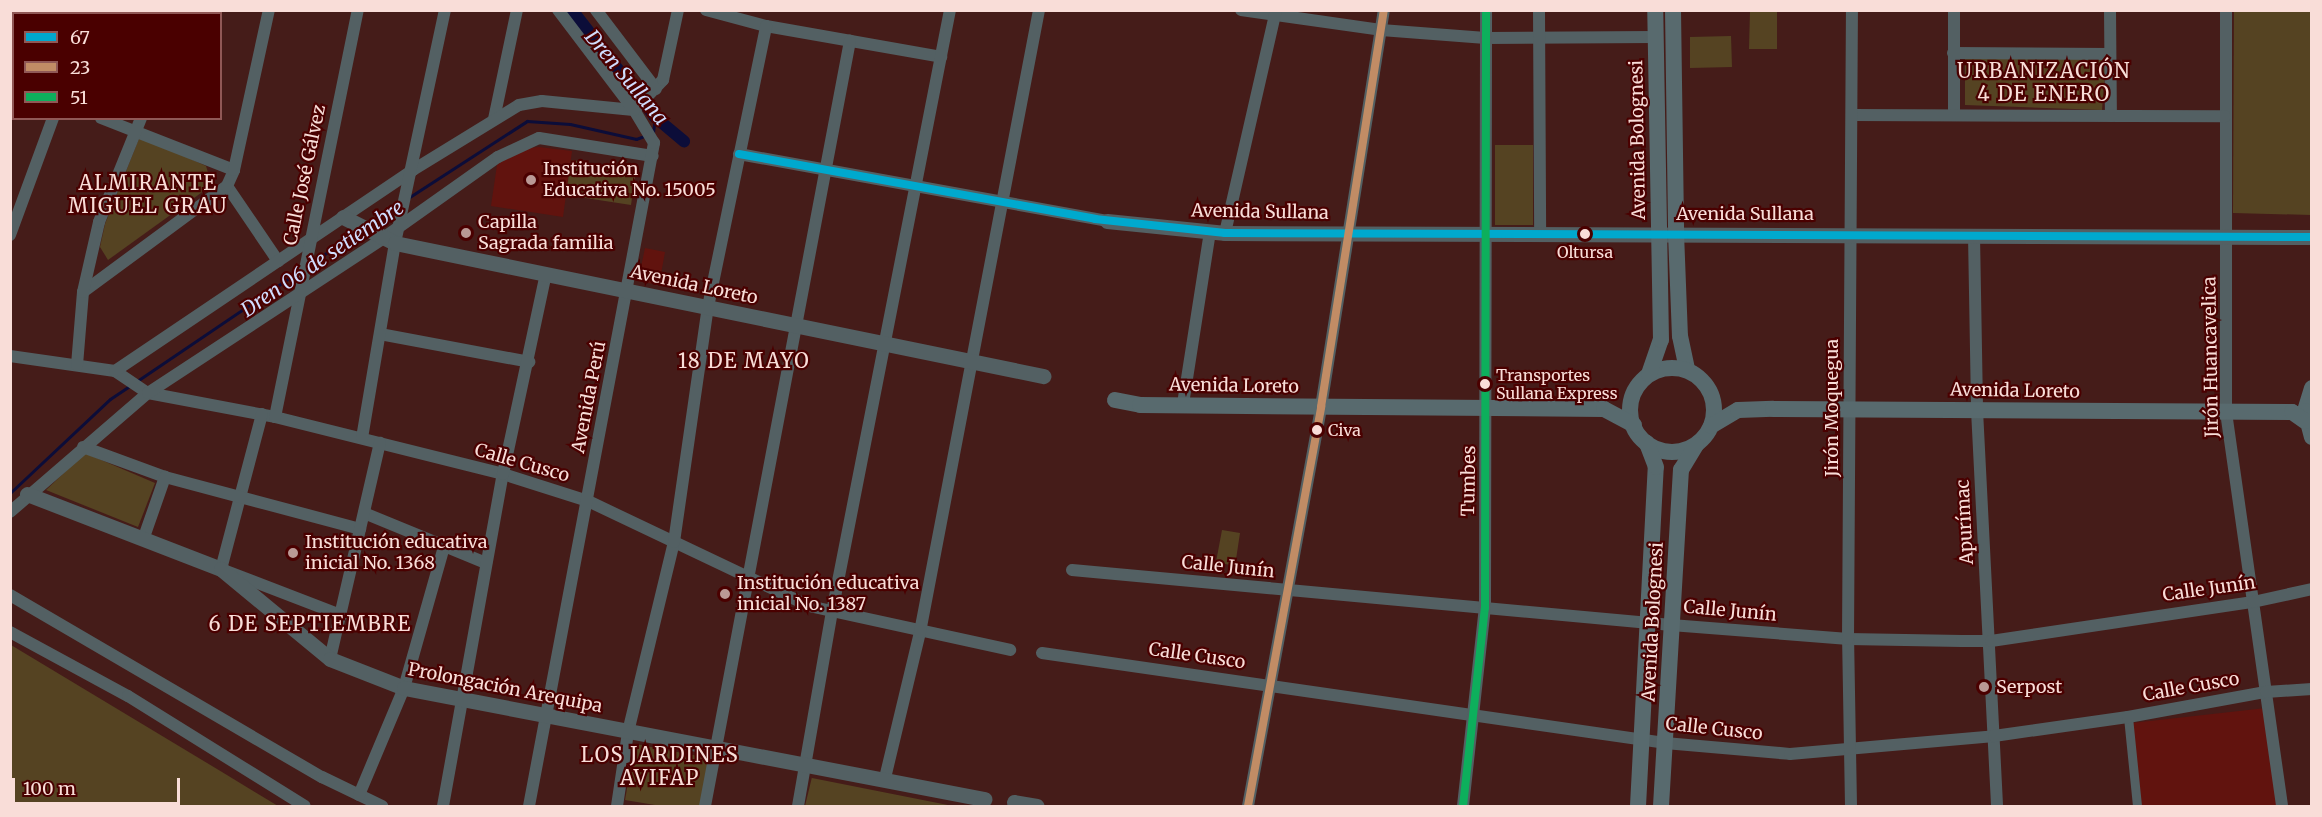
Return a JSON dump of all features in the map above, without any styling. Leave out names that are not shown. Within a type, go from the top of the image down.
[{"type":"main road","name":"Avenida Bolognesi","points":[[1655,10],[1667,233],[1680,336],[1687,370]]},
{"type":"main road","name":"Avenida Bolognesi","points":[[1649,374],[1660,340],[1667,233],[1673,10]]},
{"type":"main road","points":[[1604,409],[1636,388],[1649,374],[1668,368],[1687,370],[1706,384],[1712,394],[1738,410]]},
{"type":"main road","points":[[1636,388],[1631,407],[1634,426],[1647,443],[1670,452],[1696,445],[1711,426],[1712,394]]},
{"type":"main road","points":[[2309,395],[2299,416],[2312,437]]},
{"type":"main road","name":"Avenida Loreto","points":[[1115,400],[1140,405],[1604,409],[1634,426]]},
{"type":"main road","name":"Avenida Loreto","points":[[1711,426],[1738,410],[1851,408],[2226,412],[2299,416]]},
{"type":"main road","name":"Avenida Bolognesi","points":[[1638,807],[1656,467],[1647,443]]},
{"type":"main road","name":"Avenida Bolognesi","points":[[1661,807],[1681,470],[1696,445]]},
{"type":"street","points":[[83,292],[227,186],[234,170],[269,10]]},
{"type":"street","name":"Calle José Gálvez","points":[[221,569],[268,415],[298,296],[358,10]]},
{"type":"street","points":[[10,512],[27,494],[148,393],[388,241],[399,225],[413,170],[445,10]]},
{"type":"street","points":[[494,119],[517,10]]},
{"type":"street","name":"Avenida Perú","points":[[529,807],[628,291],[654,143],[636,108],[558,10]]},
{"type":"street","points":[[596,10],[653,93]]},
{"type":"street","points":[[115,371],[413,170],[519,105],[542,101],[636,108],[653,93],[663,80],[678,10]]},
{"type":"street","points":[[706,10],[766,26],[941,57]]},
{"type":"street","points":[[798,807],[832,612],[950,10]]},
{"type":"street","points":[[885,778],[920,632],[969,361],[1039,10]]},
{"type":"street","points":[[1241,10],[1276,13],[1380,30],[1486,38],[1539,40],[1655,38]]},
{"type":"street","points":[[1248,807],[1321,407],[1384,10]]},
{"type":"street","name":"Tumbes","points":[[1463,807],[1485,608],[1488,407],[1486,10]]},
{"type":"street","points":[[1539,10],[1540,236]]},
{"type":"street","name":"Jirón Moquegua","points":[[1851,807],[1848,749],[1848,639],[1852,10]]},
{"type":"street","points":[[1953,113],[1954,10]]},
{"type":"street","points":[[2110,10],[2111,116]]},
{"type":"street","name":"Jirón Huancavelica","points":[[2226,10],[2226,412],[2282,807]]},
{"type":"street","points":[[1183,404],[1218,233],[1276,13]]},
{"type":"street","points":[[617,807],[628,732],[675,542],[708,307],[766,26]]},
{"type":"street","points":[[705,807],[751,580],[795,325],[850,41]]},
{"type":"street","points":[[1953,53],[2110,54]]},
{"type":"street","points":[[1852,115],[1953,113],[2225,117]]},
{"type":"street","points":[[10,235],[52,120]]},
{"type":"street","points":[[106,120],[234,170]]},
{"type":"street","points":[[77,365],[83,292],[99,222],[140,120]]},
{"type":"street","points":[[399,225],[498,157],[539,138],[653,156]]},
{"type":"street","points":[[739,154],[1107,221]]},
{"type":"street","points":[[227,186],[278,261]]},
{"type":"street","name":"Avenida Loreto","points":[[343,217],[388,241],[1043,376]]},
{"type":"street","name":"Avenida Sullana","points":[[1107,221],[1218,233],[1487,236],[1667,233],[2312,237]]},
{"type":"street","name":"Apurímac","points":[[1974,235],[1977,410],[1991,641],[1997,807]]},
{"type":"street","points":[[362,438],[380,334],[388,241]]},
{"type":"street","points":[[443,807],[503,474],[529,362],[546,274]]},
{"type":"street","points":[[380,334],[529,362]]},
{"type":"street","name":"Calle Cusco","points":[[10,356],[115,371],[148,393],[268,415],[503,474],[588,501],[809,606],[1010,650]]},
{"type":"street","points":[[330,659],[380,443]]},
{"type":"street","points":[[83,447],[165,477],[360,529]]},
{"type":"street","points":[[144,537],[165,477]]},
{"type":"street","name":"Prolongación Arequipa","points":[[27,494],[144,537],[221,569],[330,659],[404,688],[546,717],[807,763],[984,799]]},
{"type":"street","points":[[364,513],[486,563]]},
{"type":"street","points":[[359,795],[404,688],[444,547]]},
{"type":"street","points":[[221,569],[341,615]]},
{"type":"street","name":"Calle Junín","points":[[1072,570],[1287,591],[1848,639],[1991,641],[2253,602],[2312,589]]},
{"type":"street","points":[[10,595],[382,807]]},
{"type":"street","points":[[10,632],[128,696],[305,807]]},
{"type":"street","name":"Calle Cusco","points":[[1042,653],[1472,713],[1665,743],[1790,754],[1994,736],[2128,717],[2266,692],[2312,689]]},
{"type":"street","points":[[2128,717],[2137,807]]},
{"type":"street","points":[[1014,802],[1037,807]]},
{"type":"shaded area","points":[[1750,11],[1777,11],[1777,49],[1749,49]]},
{"type":"shaded area","points":[[2234,11],[2311,11],[2311,215],[2233,213]]},
{"type":"shaded area","points":[[1731,36],[1732,67],[1690,68],[1690,37]]},
{"type":"shaded area","points":[[1965,59],[2106,59],[2102,110],[1965,105]]},
{"type":"shaded area","points":[[140,136],[206,166],[212,185],[108,260],[100,247],[105,224]]},
{"type":"shaded area","points":[[1495,145],[1533,145],[1533,225],[1495,225]]},
{"type":"shaded area","name":"Institución Educativa No. 15005","points":[[539,147],[572,151],[563,217],[491,206],[497,165],[518,149]]},
{"type":"shaded area","points":[[571,160],[636,170],[631,205],[566,195]]},
{"type":"shaded area","points":[[645,248],[665,252],[659,285],[638,281]]},
{"type":"shaded area","points":[[85,453],[155,483],[138,527],[46,490]]},
{"type":"shaded area","points":[[1222,530],[1240,533],[1235,566],[1216,562]]},
{"type":"shaded area","points":[[11,645],[222,772],[278,806],[11,806]]},
{"type":"shaded area","points":[[2266,708],[2279,806],[2141,806],[2132,723]]},
{"type":"shaded area","points":[[635,744],[709,758],[700,806],[661,806],[625,800]]},
{"type":"shaded area","points":[[812,778],[953,806],[805,806]]},
{"type":"waterway","name":"Dren Sullana","points":[[572,10],[655,117],[684,141]]},
{"type":"waterway","name":"Dren 06 de setiembre","points":[[653,132],[655,117]]},
{"type":"waterway","name":"Dren 06 de setiembre","points":[[408,198],[527,121],[570,124],[636,139],[647,135]]},
{"type":"waterway","name":"Dren 06 de setiembre","points":[[369,224],[398,205]]},
{"type":"waterway","name":"Dren 06 de setiembre","points":[[311,263],[358,232]]},
{"type":"waterway","name":"Dren 06 de setiembre","points":[[137,381],[301,270]]},
{"type":"waterway","name":"Dren 06 de setiembre","points":[[10,493],[110,399],[129,386]]},
{"type":"transit line","name":"23","points":[[1248,806],[1321,407],[1384,10]]},
{"type":"transit line","name":"51","points":[[1463,806],[1485,608],[1486,10]]},
{"type":"transit line","name":"67","points":[[739,154],[1095,219],[1225,233],[2312,237]]},
{"type":"place","name":"Institución Educativa No. 15005","points":[[531,180]]},
{"type":"place","name":"Capilla Sagrada familia","points":[[466,233]]},
{"type":"place","name":"Oltursa","points":[[1585,234]]},
{"type":"place","name":"Transportes Sullana Express","points":[[1485,384]]},
{"type":"place","name":"Civa","points":[[1317,430]]},
{"type":"place","name":"Institución educativa inicial No. 1368","points":[[293,553]]},
{"type":"place","name":"Institución educativa inicial No. 1387","points":[[725,594]]},
{"type":"place","name":"Serpost","points":[[1984,687]]},
{"type":"district","name":"URBANIZACIÓN 4 DE ENERO","points":[[2044,82]]},
{"type":"district","name":"ALMIRANTE MIGUEL GRAU","points":[[148,194]]},
{"type":"district","name":"18 DE MAYO","points":[[744,360]]},
{"type":"district","name":"6 DE SEPTIEMBRE","points":[[310,623]]},
{"type":"district","name":"LOS JARDINES AVIFAP","points":[[660,766]]}]
